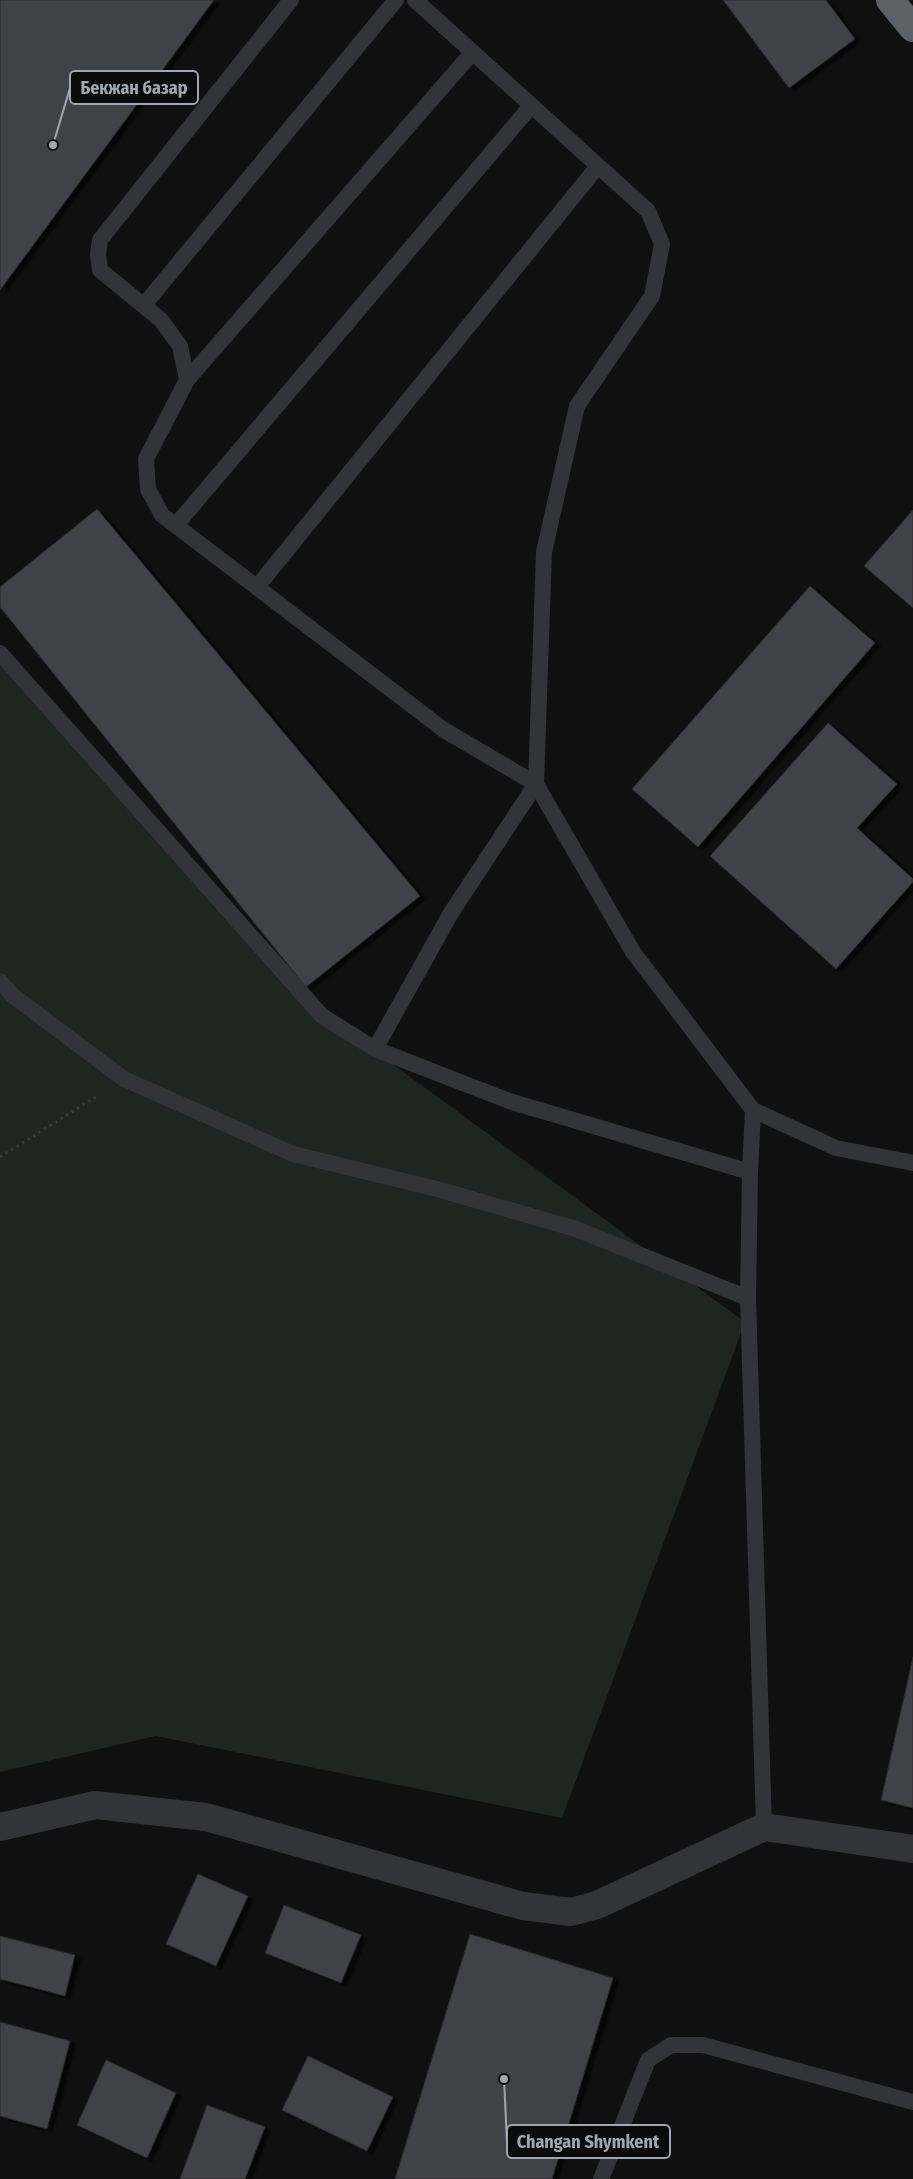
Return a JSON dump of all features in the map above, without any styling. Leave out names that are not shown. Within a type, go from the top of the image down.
[{"type":"highway","points":[[890,0],[913,28]]},
{"type":"street","points":[[0,1827],[95,1805],[206,1817],[523,1906],[572,1912],[597,1905],[764,1827],[913,1849]]},
{"type":"lane","points":[[187,380],[180,346],[161,320],[100,270],[98,254],[100,240],[291,0]]},
{"type":"lane","points":[[144,305],[396,0]]},
{"type":"lane","points":[[374,1049],[450,913],[536,784],[544,552],[577,406],[652,296],[662,244],[648,211],[415,0]]},
{"type":"lane","points":[[472,52],[187,380],[146,459],[148,489],[162,515],[444,730],[536,784],[634,952],[753,1110],[836,1148],[913,1163]]},
{"type":"lane","points":[[176,526],[532,106]]},
{"type":"lane","points":[[257,587],[598,166]]},
{"type":"lane","points":[[0,653],[322,1016],[374,1049],[512,1102],[750,1172]]},
{"type":"lane","points":[[0,981],[12,995],[124,1079],[293,1154],[437,1189],[576,1229],[748,1298]]},
{"type":"lane","points":[[753,1110],[748,1298],[764,1827]]},
{"type":"lane","points":[[601,2179],[648,2060],[671,2045],[703,2045],[913,2102]]},
{"type":"path","points":[[0,1157],[124,1079]]},
{"type":"shaded area","points":[[0,659],[338,1024],[745,1322],[562,1818],[156,1736],[0,1772]]},
{"type":"building","points":[[0,0],[214,0],[0,290]]},
{"type":"building","points":[[723,0],[826,0],[855,39],[789,88]]},
{"type":"building","points":[[97,509],[420,896],[306,987],[0,607],[0,587]]},
{"type":"building","points":[[913,510],[913,608],[864,566]]},
{"type":"building","points":[[810,586],[875,643],[698,847],[632,789]]},
{"type":"building","points":[[828,723],[897,784],[857,828],[913,879],[913,882],[836,969],[710,856]]},
{"type":"building","points":[[913,1657],[913,1808],[881,1800]]},
{"type":"building","points":[[198,1874],[248,1896],[216,1966],[166,1944]]},
{"type":"building","points":[[284,1905],[361,1935],[341,1983],[265,1953]]},
{"type":"building","points":[[470,1934],[613,1978],[552,2179],[395,2179]]},
{"type":"building","points":[[0,1936],[75,1955],[65,1996],[0,1979]]},
{"type":"building","points":[[0,2022],[70,2041],[47,2129],[0,2116]]},
{"type":"building","points":[[308,2056],[393,2097],[367,2151],[282,2110]]},
{"type":"building","points":[[106,2060],[176,2093],[147,2158],[77,2125]]},
{"type":"building","points":[[207,2105],[265,2127],[245,2179],[180,2179]]},
{"type":"place","name":"Бекжан базар","points":[[53,145]]},
{"type":"place","name":"Changan Shymkent","points":[[504,2079]]}]
